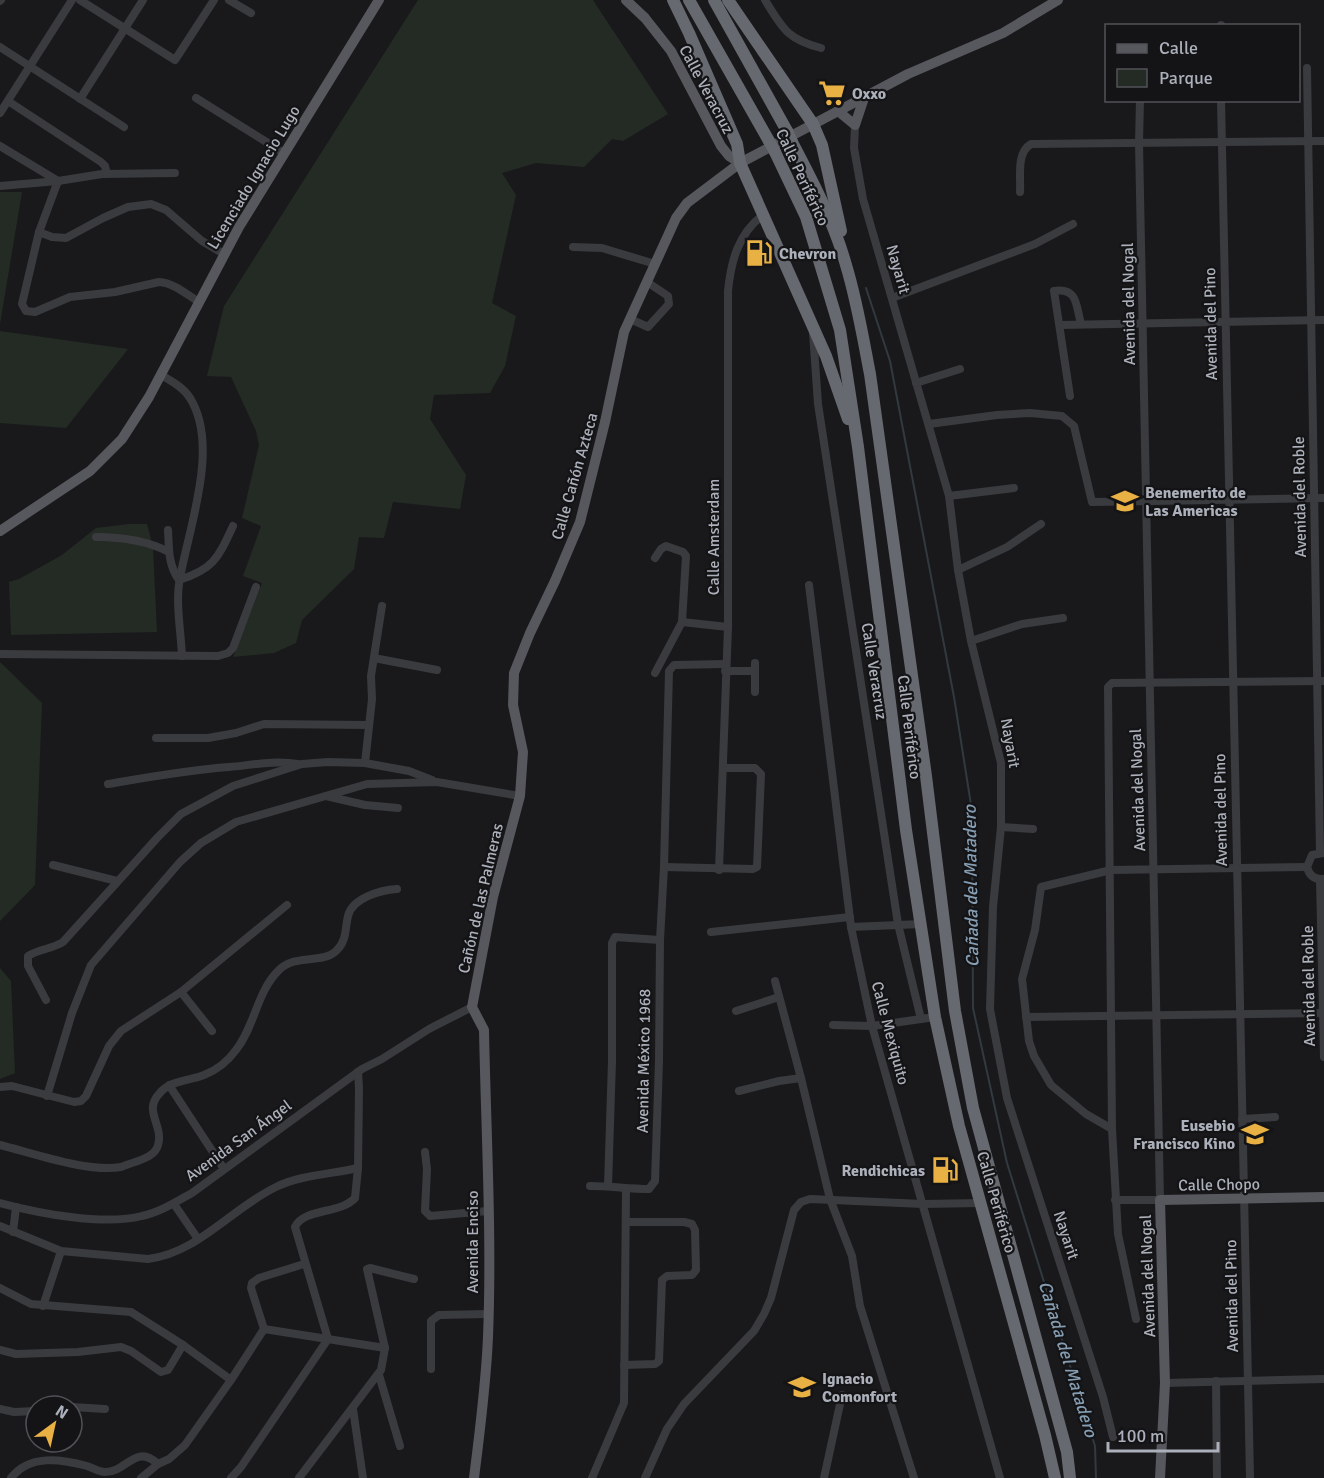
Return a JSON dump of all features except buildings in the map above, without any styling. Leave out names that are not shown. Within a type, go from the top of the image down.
[{"type":"highway","points":[[673,0],[737,144],[740,163],[830,366],[858,447]]},
{"type":"highway","name":"Calle Periférico","points":[[689,0],[772,146],[806,216],[834,305],[847,371],[858,447],[906,830],[935,1017],[959,1126],[1055,1478]]},
{"type":"highway","name":"Calle Periférico","points":[[714,0],[790,137],[827,212],[846,265],[860,321],[870,374],[926,776],[957,1022],[973,1108],[1067,1452],[1070,1478]]},
{"type":"highway","points":[[728,0],[813,124],[822,145],[846,265]]},
{"type":"highway","points":[[1037,1411],[1049,1478]]},
{"type":"highway","points":[[1067,1452],[1076,1478]]},
{"type":"main road","name":"Licenciado Ignacio Lugo","points":[[0,531],[90,471],[109,454],[135,421],[224,254],[379,0]]},
{"type":"main road","name":"Calle Veracruz","points":[[626,0],[645,18],[671,51],[721,146],[729,156],[740,163]]},
{"type":"main road","name":"Calle Cañón Azteca","points":[[520,796],[523,752],[513,705],[514,673],[580,522],[624,332],[666,235],[687,203],[740,163],[908,74],[1003,33],[1058,0]]},
{"type":"main road","points":[[838,111],[855,125],[864,98]]},
{"type":"main road","name":"Cañón de las Palmeras","points":[[472,1007],[493,897],[520,796]]},
{"type":"main road","name":"Avenida Enciso","points":[[472,1007],[484,1030],[488,1211],[488,1314],[484,1397],[474,1478]]},
{"type":"main road","name":"Calle Chopo","points":[[1160,1200],[1324,1197]]},
{"type":"main road","name":"Avenida del Nogal","points":[[1160,1200],[1165,1383],[1160,1478]]},
{"type":"street","points":[[0,113],[72,0]]},
{"type":"street","points":[[80,0],[175,60],[214,0]]},
{"type":"street","points":[[80,99],[143,0]]},
{"type":"street","points":[[229,0],[251,13]]},
{"type":"street","points":[[765,0],[788,34],[804,43],[821,48]]},
{"type":"street","points":[[0,46],[124,127]]},
{"type":"street","name":"Avenida del Roble","points":[[1307,68],[1322,853]]},
{"type":"street","points":[[196,98],[284,153]]},
{"type":"street","points":[[8,101],[101,162],[107,174]]},
{"type":"street","name":"Avenida del Nogal","points":[[1140,102],[1160,1200]]},
{"type":"street","name":"Avenida del Pino","points":[[1221,102],[1250,1478]]},
{"type":"street","name":"Nayarit","points":[[855,125],[854,148],[863,199],[949,496],[958,570],[971,641],[1001,763],[1001,827],[993,908],[990,1009],[1007,1098],[1103,1397],[1113,1437]]},
{"type":"street","points":[[1020,192],[1022,154],[1024,148],[1031,144],[1324,141]]},
{"type":"street","points":[[0,146],[58,181]]},
{"type":"street","points":[[0,186],[107,174],[175,173]]},
{"type":"street","points":[[58,181],[39,232],[22,304],[26,311],[35,312],[70,297],[115,292],[159,282],[179,289],[199,302]]},
{"type":"street","points":[[39,232],[52,237],[66,238],[128,207],[151,204],[166,210],[202,242],[224,254]]},
{"type":"street","name":"Calle Amsterdam","points":[[719,870],[728,627],[729,272],[738,244],[748,227],[763,215]]},
{"type":"street","points":[[892,298],[1044,240],[1073,224]]},
{"type":"street","points":[[573,247],[602,248],[655,264]]},
{"type":"street","points":[[630,319],[648,327],[669,304],[668,296],[647,282]]},
{"type":"street","points":[[1070,396],[1054,291],[1065,289],[1071,292],[1081,324]]},
{"type":"street","points":[[1060,325],[1324,320]]},
{"type":"street","name":"Calle Veracruz","points":[[813,326],[818,404],[898,924],[921,1019]]},
{"type":"street","points":[[916,383],[960,369]]},
{"type":"street","points":[[161,375],[189,396],[200,422],[202,438],[198,502],[179,580],[182,656]]},
{"type":"street","points":[[929,424],[997,414],[1030,412],[1062,416],[1070,420],[1074,426],[1092,502],[1324,498]]},
{"type":"street","points":[[949,496],[1014,488]]},
{"type":"street","points":[[958,570],[1007,547],[1041,524]]},
{"type":"street","points":[[179,580],[208,568],[233,526]]},
{"type":"street","points":[[168,530],[172,568],[179,580]]},
{"type":"street","points":[[96,537],[119,537],[159,547],[169,552]]},
{"type":"street","points":[[655,558],[666,546],[686,554],[682,622],[655,673]]},
{"type":"street","name":"Calle Mexiquito","points":[[809,585],[851,922],[872,1026],[1000,1478]]},
{"type":"street","points":[[0,654],[218,656],[228,653],[233,648],[256,587]]},
{"type":"street","points":[[365,763],[371,676],[382,606]]},
{"type":"street","points":[[971,641],[1022,624],[1063,618]]},
{"type":"street","points":[[682,622],[728,627]]},
{"type":"street","points":[[374,658],[437,670]]},
{"type":"street","name":"Avenida México 1968","points":[[626,1189],[649,1189],[655,1181],[669,671],[674,665],[755,667],[755,692]]},
{"type":"street","points":[[1136,1319],[1118,1234],[1115,1200],[1112,1129],[1108,687],[1110,684],[1320,681]]},
{"type":"street","points":[[156,738],[208,738],[236,734],[264,724],[369,725]]},
{"type":"street","points":[[108,784],[152,775],[280,761],[302,764],[365,763],[409,771],[437,782]]},
{"type":"street","points":[[46,1000],[28,966],[28,956],[63,942],[117,881],[182,814],[233,786],[302,764]]},
{"type":"street","points":[[664,867],[753,870],[757,867],[761,774],[755,768],[724,768]]},
{"type":"street","points":[[47,1096],[72,1012],[91,965],[180,862],[201,843],[236,822],[368,784],[437,782],[520,796]]},
{"type":"street","points":[[326,796],[365,805],[398,808]]},
{"type":"street","points":[[1001,827],[1033,829]]},
{"type":"street","points":[[1322,853],[1309,858],[1307,867],[1311,876],[1322,879]]},
{"type":"street","points":[[53,865],[117,881]]},
{"type":"street","points":[[1112,1129],[1086,1114],[1051,1085],[1034,1056],[1026,1017],[1022,979],[1035,930],[1041,887],[1111,870],[1307,867]]},
{"type":"street","name":"Avenida del Roble","points":[[1322,879],[1324,1057]]},
{"type":"street","points":[[0,1145],[76,1165],[119,1167],[145,1159],[156,1151],[159,1142],[159,1132],[152,1113],[153,1103],[159,1094],[169,1085],[203,1075],[219,1067],[237,1050],[268,984],[278,970],[289,962],[331,955],[342,944],[348,913],[353,907],[373,894],[397,889]]},
{"type":"street","points":[[0,1087],[12,1086],[74,1102],[81,1101],[86,1096],[114,1039],[121,1031],[181,992],[287,905]]},
{"type":"street","points":[[711,932],[851,922],[921,924]]},
{"type":"street","points":[[608,1186],[613,939],[615,937],[660,940]]},
{"type":"street","points":[[775,981],[830,1199],[852,1256],[860,1306],[914,1478]]},
{"type":"street","points":[[181,992],[212,1031]]},
{"type":"street","points":[[736,1011],[779,997]]},
{"type":"street","name":"Avenida San Ángel","points":[[0,1203],[88,1218],[120,1219],[141,1216],[174,1204],[358,1072],[429,1029],[472,1007]]},
{"type":"street","points":[[1026,1017],[1323,1013]]},
{"type":"street","points":[[833,1026],[872,1026],[935,1017]]},
{"type":"street","points":[[328,1339],[304,1264],[295,1227],[304,1218],[346,1206],[353,1201],[356,1194],[358,1072]]},
{"type":"street","points":[[739,1091],[801,1078]]},
{"type":"street","points":[[169,1085],[224,1169]]},
{"type":"street","points":[[1242,1119],[1275,1117]]},
{"type":"street","points":[[425,1152],[427,1169],[425,1211],[427,1214],[430,1216],[488,1211]]},
{"type":"street","points":[[0,1226],[61,1251],[148,1259],[168,1256],[277,1187],[301,1179],[358,1168]]},
{"type":"street","points":[[590,1185],[626,1189],[624,1403],[592,1478]]},
{"type":"street","points":[[645,1478],[667,1429],[684,1404],[754,1331],[764,1314],[771,1298],[794,1210],[801,1202],[810,1199],[830,1199],[923,1204],[981,1203]]},
{"type":"street","name":"Calle Chopo","points":[[1115,1200],[1160,1200]]},
{"type":"street","points":[[174,1204],[198,1239]]},
{"type":"street","points":[[13,1232],[16,1207]]},
{"type":"street","points":[[624,1365],[655,1364],[659,1361],[662,1280],[667,1276],[692,1275],[696,1270],[695,1230],[692,1224],[626,1222]]},
{"type":"street","points":[[43,1306],[61,1251]]},
{"type":"street","points":[[264,1329],[251,1288],[252,1283],[260,1278],[304,1264]]},
{"type":"street","points":[[299,1478],[379,1375],[384,1363],[385,1348],[367,1269],[414,1279]]},
{"type":"street","points":[[0,1288],[31,1304],[131,1312],[183,1345],[231,1380]]},
{"type":"street","points":[[431,1369],[431,1321],[435,1317],[488,1314]]},
{"type":"street","points":[[264,1329],[385,1348]]},
{"type":"street","points":[[141,1478],[185,1445],[264,1329]]},
{"type":"street","points":[[231,1478],[241,1467],[328,1339]]},
{"type":"street","points":[[0,1350],[16,1354],[78,1352],[121,1347],[131,1351],[161,1372],[168,1370],[183,1345]]},
{"type":"street","points":[[379,1375],[400,1446]]},
{"type":"street","points":[[1165,1383],[1324,1379]]},
{"type":"street","points":[[1216,1381],[1217,1478]]},
{"type":"street","points":[[824,1478],[842,1395]]},
{"type":"street","points":[[84,1408],[105,1409]]},
{"type":"street","points":[[0,1409],[24,1412]]},
{"type":"street","points":[[353,1409],[363,1478]]},
{"type":"street","points":[[11,1478],[22,1465],[50,1459],[89,1467],[102,1473],[112,1471],[142,1455],[152,1457],[158,1464]]},
{"type":"green space","points":[[418,0],[593,0],[668,114],[623,141],[612,139],[584,167],[536,163],[502,173],[516,195],[492,303],[516,316],[505,366],[490,393],[434,395],[430,419],[466,475],[460,509],[393,502],[384,538],[359,537],[354,569],[302,620],[296,643],[274,653],[233,657],[262,583],[243,576],[261,526],[242,518],[259,445],[256,431],[231,377],[207,376],[224,306]]},
{"type":"green space","points":[[0,192],[22,192],[0,324]]},
{"type":"green space","points":[[0,331],[128,349],[66,428],[0,423]]},
{"type":"green space","points":[[147,524],[153,547],[157,632],[11,635],[9,582],[19,579],[62,555],[96,528]]},
{"type":"green space","points":[[0,662],[42,703],[35,885],[0,921]]},
{"type":"green space","points":[[0,968],[11,981],[15,1073],[0,1079]]},
{"type":"waterway","name":"Cañada del Matadero","points":[[866,288],[890,361],[954,697],[972,811],[973,1008],[1007,1163],[1095,1446],[1096,1478]]},
{"type":"place","name":"Oxxo","points":[[832,93]]},
{"type":"place","name":"Chevron","points":[[759,253]]},
{"type":"place","name":"Benemerito de Las Americas","points":[[1125,501]]},
{"type":"place","name":"Eusebio Francisco Kino","points":[[1255,1134]]},
{"type":"place","name":"Rendichicas","points":[[945,1170]]},
{"type":"place","name":"Ignacio Comonfort","points":[[802,1387]]}]
